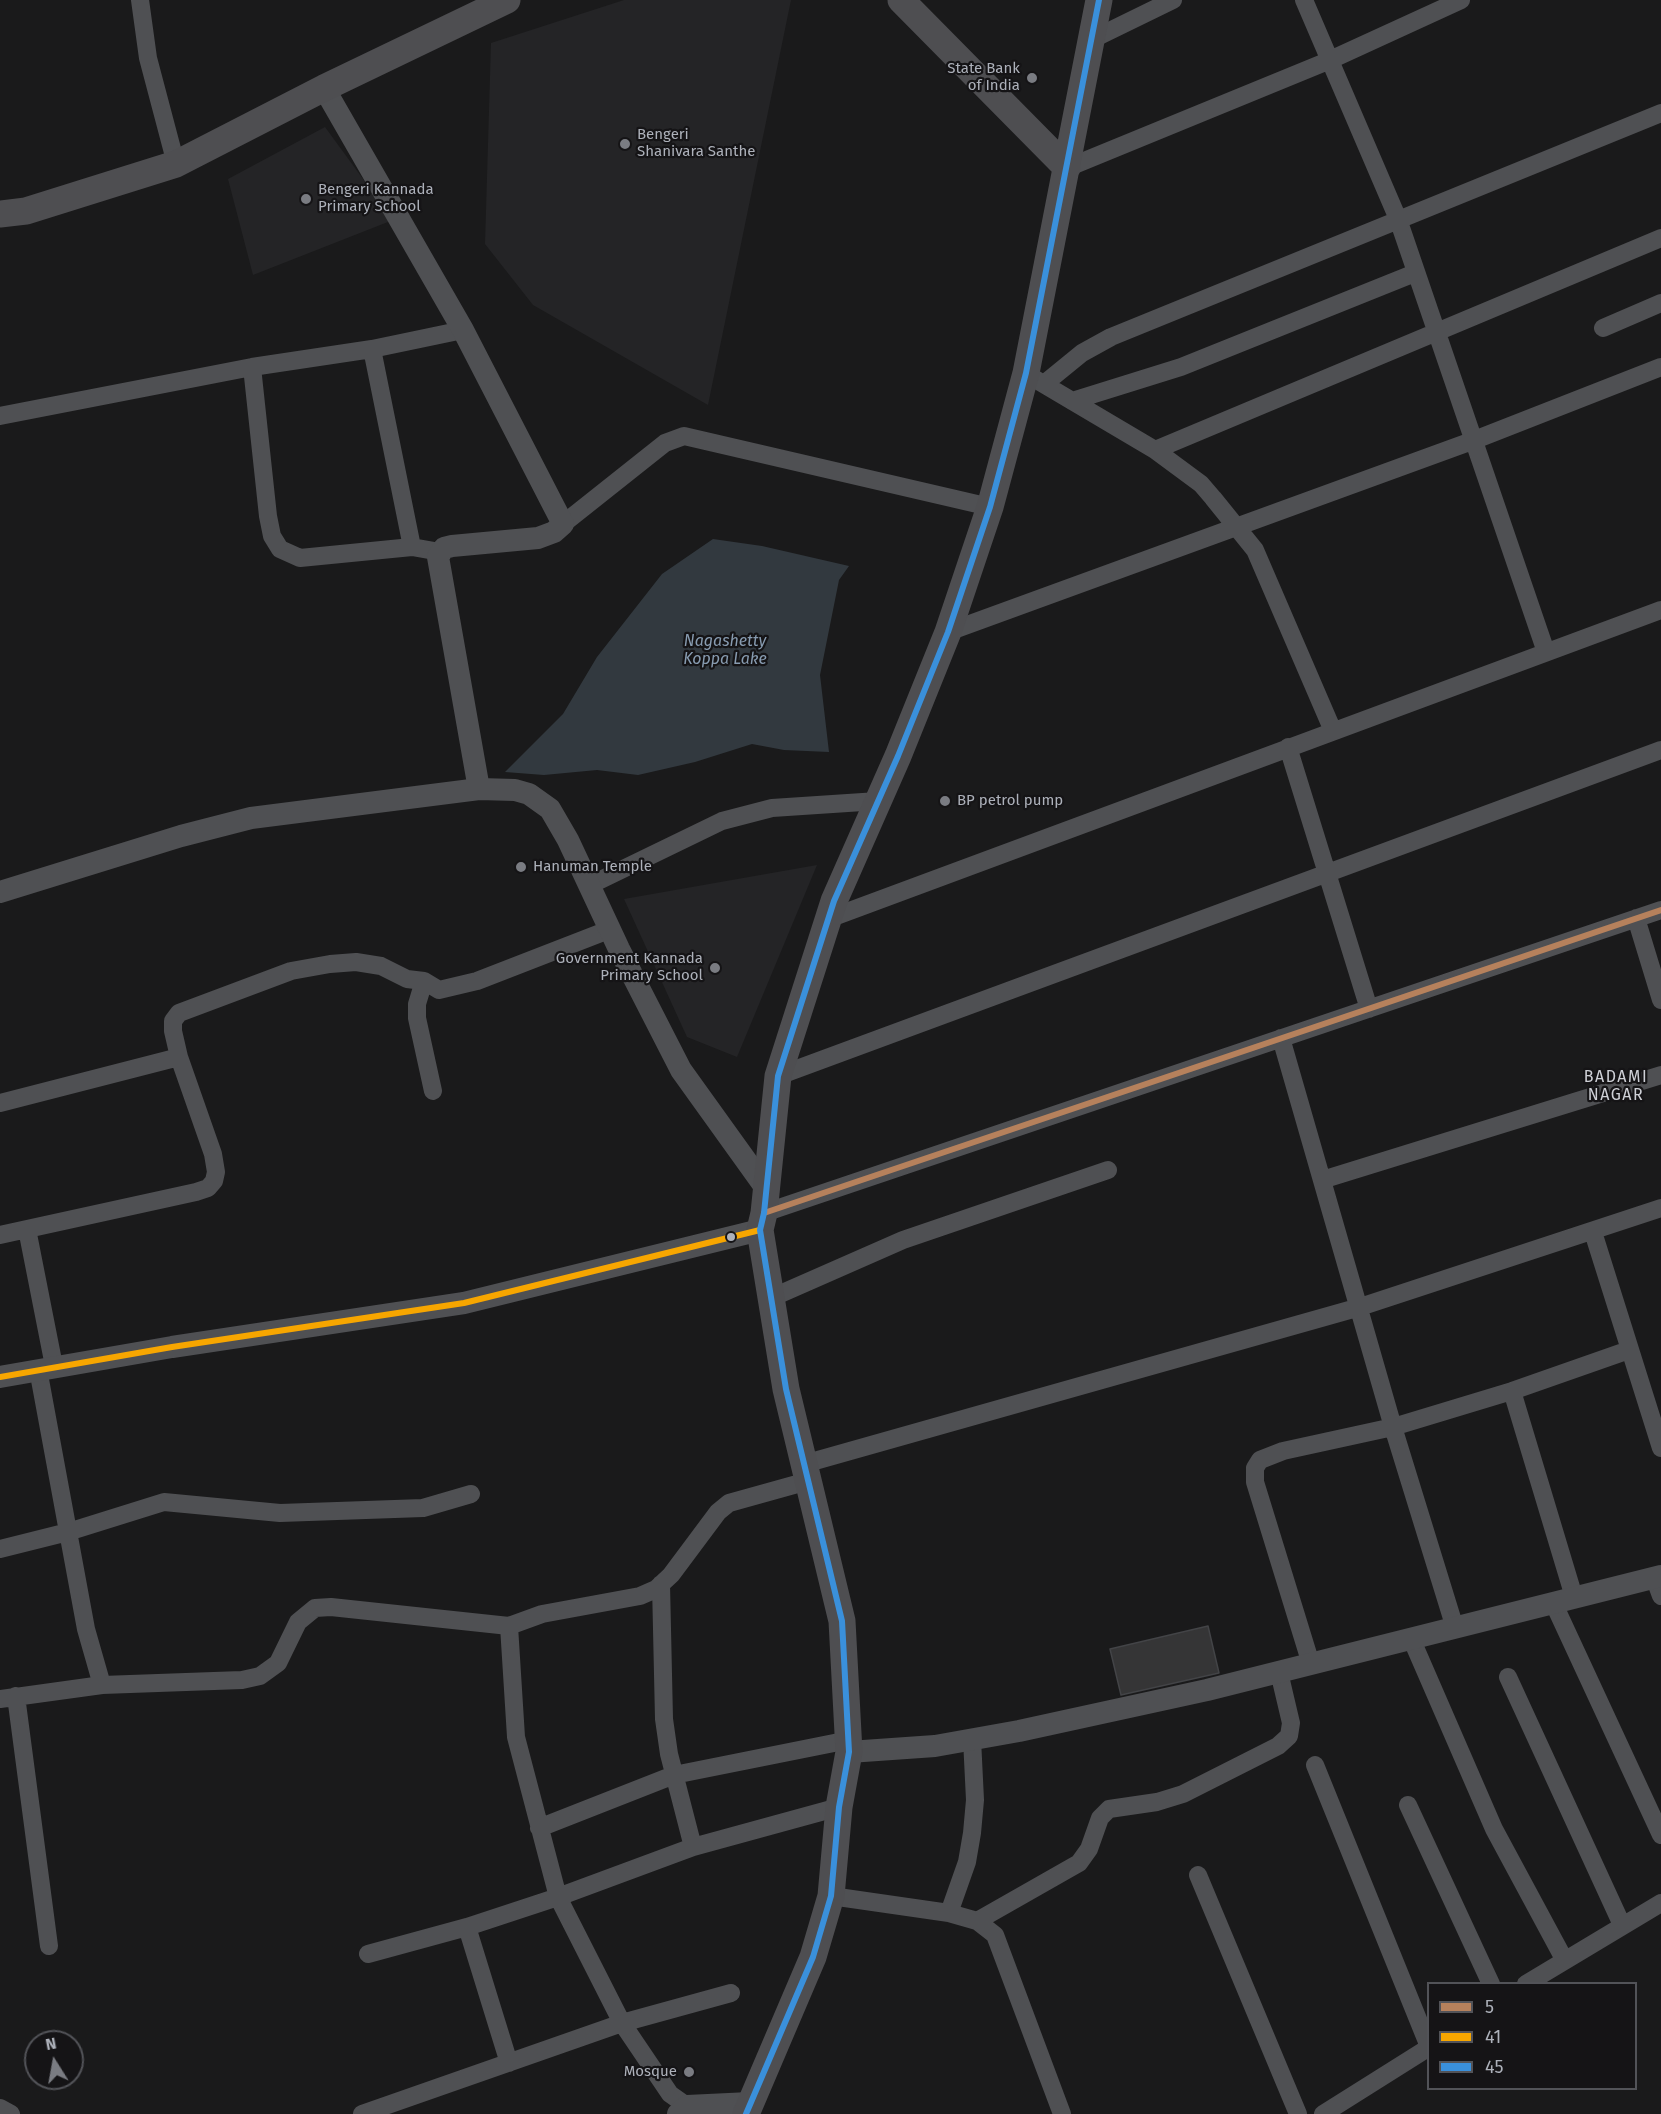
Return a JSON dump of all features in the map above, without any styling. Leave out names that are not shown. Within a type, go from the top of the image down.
[{"type":"main road","points":[[0,214],[26,211],[176,164],[324,88],[507,0]]},
{"type":"main road","points":[[901,0],[1067,168]]},
{"type":"main road","points":[[748,2110],[813,1957],[831,1896],[839,1807],[849,1746],[842,1621],[786,1389],[771,1298],[763,1210],[778,1076],[828,919],[948,632],[1035,379],[1067,168],[1100,0]]},
{"type":"street","points":[[140,0],[148,58],[176,164]]},
{"type":"street","points":[[1091,40],[1173,0]]},
{"type":"street","points":[[1304,0],[1398,219],[1546,652]]},
{"type":"street","points":[[1067,168],[1328,60],[1461,0]]},
{"type":"street","points":[[324,88],[463,330],[563,524]]},
{"type":"street","points":[[1035,379],[1111,337],[1661,113]]},
{"type":"street","points":[[1155,450],[1661,238]]},
{"type":"street","points":[[1072,400],[1181,367],[1415,273]]},
{"type":"street","points":[[1603,328],[1661,303]]},
{"type":"street","points":[[0,416],[252,368],[372,349],[463,330]]},
{"type":"street","points":[[372,349],[412,547]]},
{"type":"street","points":[[948,632],[1472,441],[1661,367]]},
{"type":"street","points":[[252,368],[272,536],[280,549],[300,558],[412,547],[440,552],[452,546],[538,538],[554,532],[665,443],[684,436],[990,507]]},
{"type":"street","points":[[1035,379],[1155,450],[1201,484],[1254,550],[1333,731]]},
{"type":"street","points":[[440,552],[438,562],[479,789]]},
{"type":"street","points":[[828,919],[1661,610]]},
{"type":"street","points":[[1288,747],[1325,874],[1369,1009]]},
{"type":"street","points":[[778,1076],[1661,750]]},
{"type":"street","points":[[0,892],[181,836],[251,818],[479,789],[522,792],[550,809],[568,840],[588,886],[681,1070],[763,1210]]},
{"type":"street","points":[[588,886],[722,821],[772,808],[878,801]]},
{"type":"street","points":[[0,1377],[465,1303],[763,1210],[1661,910]]},
{"type":"street","points":[[1636,918],[1661,1000]]},
{"type":"street","points":[[0,1235],[196,1192],[208,1188],[214,1181],[216,1172],[213,1154],[179,1057],[173,1031],[173,1021],[179,1013],[291,971],[356,962],[381,966],[407,979],[424,981],[439,990],[477,981],[611,929]]},
{"type":"street","points":[[424,981],[417,1004],[417,1018],[433,1091]]},
{"type":"street","points":[[1281,1038],[1393,1427],[1455,1628]]},
{"type":"street","points":[[0,1103],[179,1057]]},
{"type":"street","points":[[1322,1180],[1661,1075]]},
{"type":"street","points":[[771,1298],[903,1240],[1108,1170]]},
{"type":"street","points":[[49,1946],[8,1697],[102,1685],[242,1680],[260,1676],[278,1663],[297,1622],[315,1608],[332,1607],[509,1626],[542,1614],[640,1596],[661,1584],[718,1512],[729,1503],[806,1472],[1360,1307],[1593,1233],[1661,1208]]},
{"type":"street","points":[[27,1229],[68,1532],[86,1629],[102,1685]]},
{"type":"street","points":[[1593,1233],[1661,1448]]},
{"type":"street","points":[[1311,1664],[1260,1498],[1255,1468],[1260,1460],[1282,1451],[1393,1427],[1512,1391],[1629,1350]]},
{"type":"street","points":[[1512,1391],[1564,1600],[1661,1835]]},
{"type":"street","points":[[0,1549],[68,1532],[164,1502],[280,1513],[423,1508],[471,1494]]},
{"type":"street","points":[[539,1828],[674,1775],[849,1746],[935,1746],[1052,1724],[1279,1672],[1564,1600],[1658,1583]]},
{"type":"street","points":[[661,1584],[664,1719],[674,1775],[693,1847]]},
{"type":"street","points":[[509,1626],[516,1737],[558,1897],[622,2023],[683,2110],[748,2110]]},
{"type":"street","points":[[1411,1638],[1494,1829],[1564,1959]]},
{"type":"street","points":[[977,1921],[1079,1863],[1089,1849],[1100,1818],[1109,1809],[1157,1802],[1183,1794],[1278,1746],[1289,1736],[1291,1723],[1279,1672]]},
{"type":"street","points":[[1508,1677],[1623,1925]]},
{"type":"street","points":[[949,1913],[967,1862],[972,1833],[975,1800],[972,1739]]},
{"type":"street","points":[[1315,1765],[1427,2044]]},
{"type":"street","points":[[1408,1805],[1491,1982]]},
{"type":"street","points":[[368,1954],[468,1927],[558,1897],[693,1847],[839,1807]]},
{"type":"street","points":[[1198,1875],[1298,2114]]},
{"type":"street","points":[[831,1896],[949,1913],[977,1921],[995,1935],[1062,2114]]},
{"type":"street","points":[[1528,1982],[1661,1903]]},
{"type":"street","points":[[468,1927],[508,2063]]},
{"type":"street","points":[[362,2114],[394,2109],[508,2063],[622,2023],[731,1993]]},
{"type":"street","points":[[1323,2114],[1427,2047]]},
{"type":"street","points":[[0,2108],[11,2114]]},
{"type":"shaded area","name":"Bengeri Shanivara Santhe","points":[[624,0],[791,0],[708,405],[533,305],[485,244],[491,43]]},
{"type":"shaded area","name":"Bengeri Kannada Primary School","points":[[325,127],[393,220],[253,275],[228,179]]},
{"type":"shaded area","name":"Government Kannada Primary School","points":[[817,865],[737,1057],[687,1037],[624,899]]},
{"type":"water","name":"Nagashetty Koppa Lake","points":[[713,539],[762,546],[849,566],[839,580],[820,675],[829,752],[784,750],[752,744],[695,762],[638,775],[597,770],[544,775],[505,772],[563,714],[597,657],[662,574]]},
{"type":"building","points":[[1208,1626],[1219,1673],[1121,1695],[1110,1649]]},
{"type":"transit line","name":"45","points":[[746,2114],[813,1957],[831,1896],[839,1807],[849,1752],[842,1621],[786,1389],[760,1230],[764,1213],[778,1076],[834,901],[898,756],[948,632],[990,507],[1026,373],[1099,0]]},
{"type":"transit line","name":"5","points":[[764,1213],[1661,910]]},
{"type":"transit line","name":"41","points":[[0,1377],[172,1347],[464,1303],[760,1230]]},
{"type":"place","name":"State Bank of India","points":[[1032,78]]},
{"type":"place","name":"Bengeri Shanivara Santhe","points":[[625,144]]},
{"type":"place","name":"Bengeri Kannada Primary School","points":[[306,199]]},
{"type":"place","name":"BP petrol pump","points":[[945,801]]},
{"type":"place","name":"Hanuman Temple","points":[[521,867]]},
{"type":"place","name":"Government Kannada Primary School","points":[[715,968]]},
{"type":"place","name":"Mosque","points":[[689,2072]]},
{"type":"district","name":"BADAMI NAGAR","points":[[1616,1087]]}]
